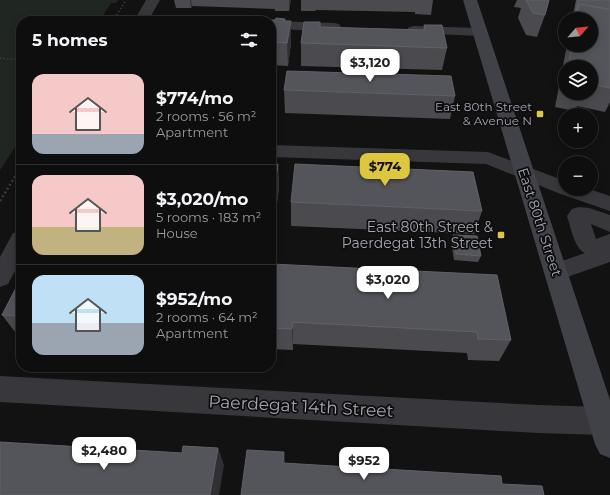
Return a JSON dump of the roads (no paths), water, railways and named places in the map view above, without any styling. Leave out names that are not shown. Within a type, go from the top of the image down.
[{"type":"street","points":[[144,16],[153,0]]},
{"type":"street","name":"East 80th Street","points":[[470,0],[606,432]]},
{"type":"street","points":[[276,25],[349,28]]},
{"type":"street","points":[[403,30],[480,32]]},
{"type":"street","points":[[276,151],[488,158],[558,185]]},
{"type":"street","points":[[588,196],[610,204]]},
{"type":"street","points":[[610,224],[589,215],[579,214],[577,216],[588,245],[595,248],[610,242]]},
{"type":"street","points":[[0,278],[16,248]]},
{"type":"street","points":[[556,272],[610,253]]},
{"type":"street","name":"Paerdegat 14th Street","points":[[0,389],[530,418],[606,432]]},
{"type":"place","name":"East 80th Street & Avenue N","points":[[540,114]]},
{"type":"place","name":"East 80th Street & Paerdegat 13th Street","points":[[501,235]]}]
